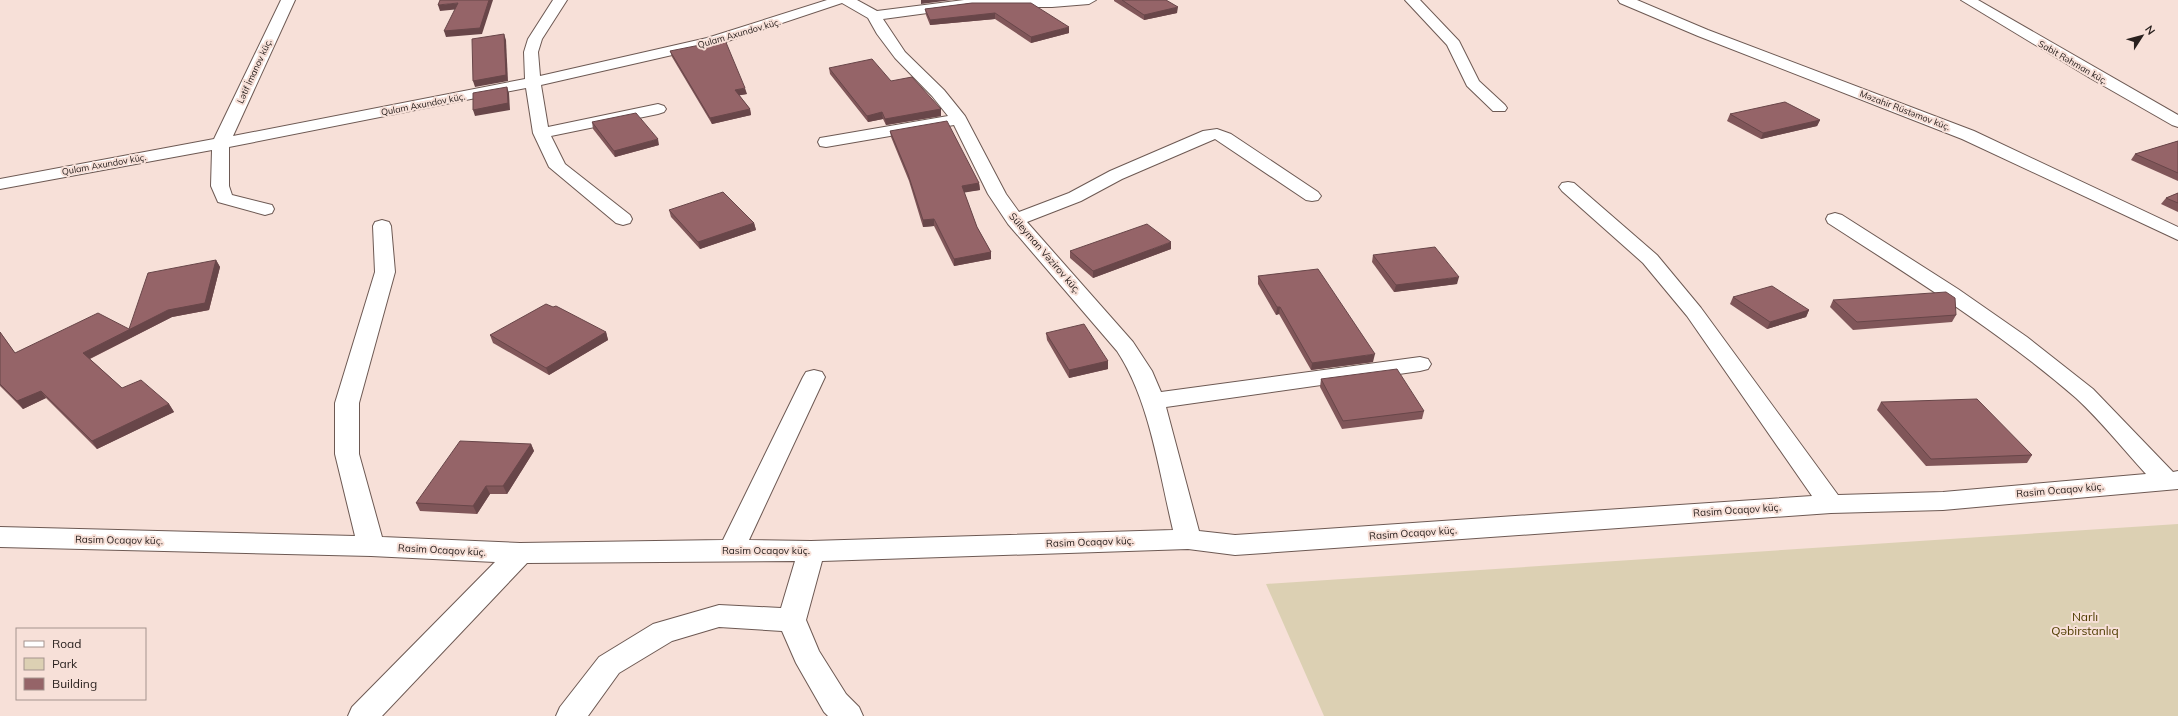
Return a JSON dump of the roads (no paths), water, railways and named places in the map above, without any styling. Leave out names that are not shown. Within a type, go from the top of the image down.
[{"type":"street","name":"Lətif İmanov küç.","points":[[221,143],[288,0]]},
{"type":"street","points":[[560,0],[535,40],[531,52],[533,82],[541,132],[558,166],[623,220]]},
{"type":"street","name":"Qulam Axundov küç.","points":[[0,184],[221,143],[533,82],[711,42],[825,6],[839,0]]},
{"type":"street","name":"Süleyman Vəzirov küç.","points":[[846,0],[865,9],[874,16],[884,34],[900,55],[938,93],[959,119],[997,194],[1015,220],[1048,256],[1125,347],[1142,371],[1153,401],[1188,539]]},
{"type":"street","points":[[874,16],[972,3],[1052,3],[1089,0]]},
{"type":"street","points":[[1412,0],[1436,23],[1454,44],[1472,83],[1499,108]]},
{"type":"street","name":"Məzahir Rüstəmov küç.","points":[[1625,0],[1703,33],[1968,135],[2178,234]]},
{"type":"street","name":"Sabit Rəhman küç.","points":[[1968,0],[2178,122]]},
{"type":"street","points":[[541,132],[658,109]]},
{"type":"street","points":[[826,142],[959,119]]},
{"type":"street","points":[[1015,220],[1075,197],[1116,175],[1209,135],[1217,134],[1312,196]]},
{"type":"street","points":[[221,143],[220,186],[224,198],[265,209]]},
{"type":"street","points":[[1568,187],[1650,259],[1694,312],[1832,504]]},
{"type":"street","points":[[1835,219],[1951,293],[2019,342],[2079,390],[2172,480]]},
{"type":"street","points":[[371,546],[347,454],[347,403],[385,272],[382,226]]},
{"type":"street","points":[[1153,401],[1420,364]]},
{"type":"street","points":[[731,550],[814,377]]},
{"type":"street","name":"Rasim Ocaqov küç.","points":[[0,537],[371,546],[520,553],[731,550],[811,551],[1188,539],[1235,545],[1832,504],[1943,501],[2172,480]]},
{"type":"street","points":[[811,551],[792,620],[806,655],[835,703],[848,716]]},
{"type":"street","points":[[363,716],[520,553]]},
{"type":"street","points":[[571,716],[609,665],[663,632],[719,616],[792,620]]},
{"type":"park label","name":"Narlı Qəbirstanlıq","points":[[2085,623]]}]
